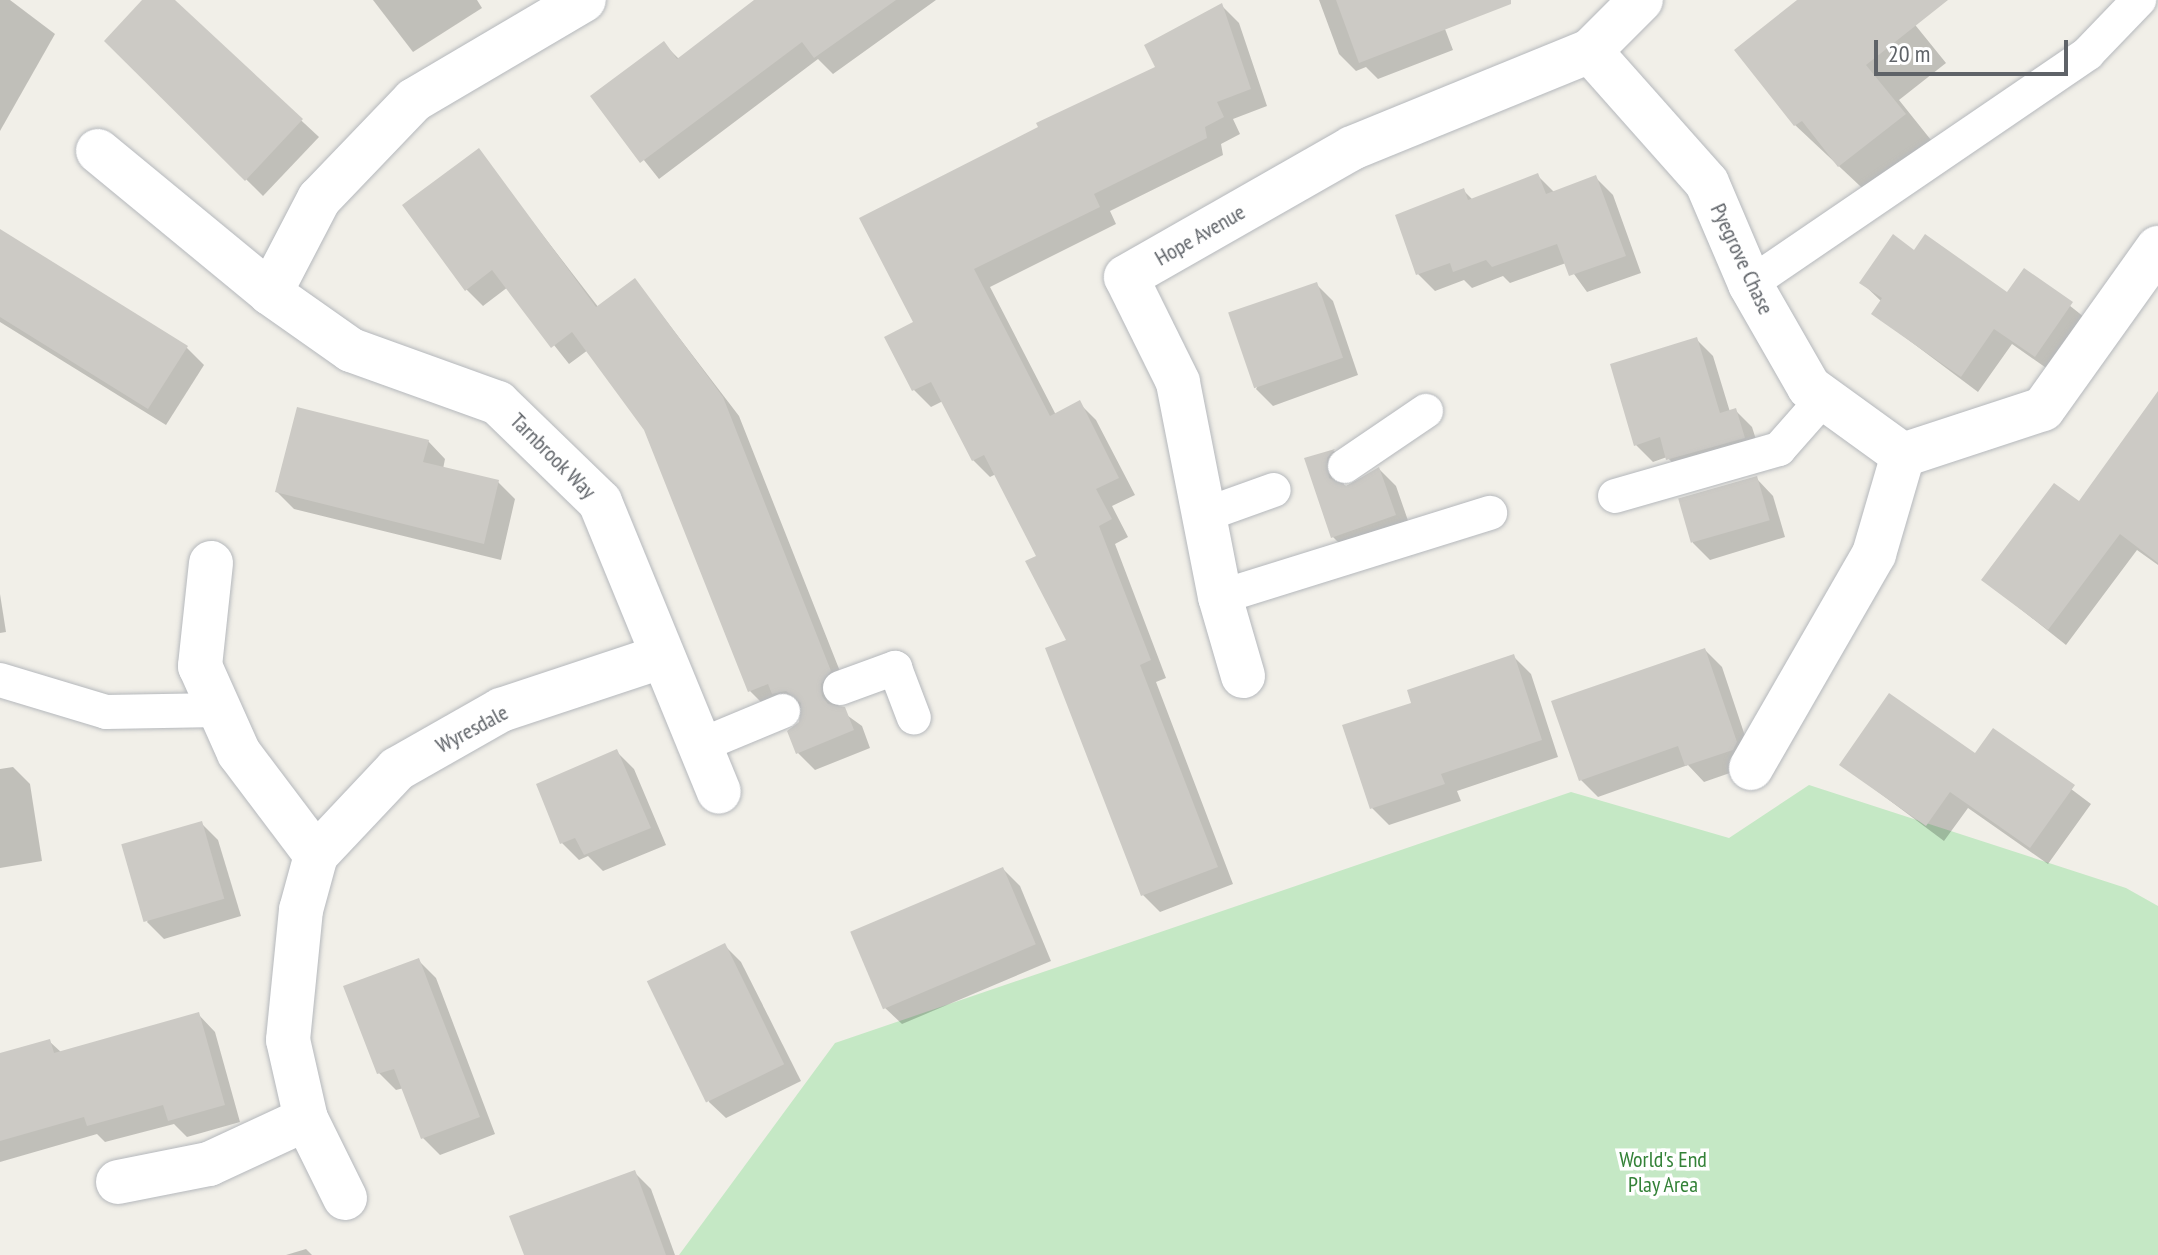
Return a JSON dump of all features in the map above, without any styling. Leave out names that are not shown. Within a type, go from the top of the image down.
[{"type":"street","points":[[270,293],[319,199],[414,100],[584,0]]},
{"type":"street","name":"Hope Avenue","points":[[1243,676],[1220,597],[1178,382],[1126,277],[1352,148],[1590,51],[1641,0]]},
{"type":"street","name":"Pyegrove Chase","points":[[1590,51],[1707,183],[1750,284],[1809,387],[1903,455]]},
{"type":"street","name":"Tarnbrook Way","points":[[98,151],[270,293],[351,350],[498,403],[600,502],[660,657],[719,792]]},
{"type":"street","points":[[1751,768],[1874,554],[1903,455],[2043,409],[2158,250]]},
{"type":"street","points":[[211,563],[200,666],[239,753],[316,855]]},
{"type":"street","name":"Wyresdale","points":[[345,1198],[306,1119],[288,1040],[301,910],[316,855],[397,769],[501,710],[660,657]]},
{"type":"street","points":[[118,1182],[209,1164],[306,1119]]},
{"type":"lane","points":[[1750,284],[2088,53],[2139,0]]},
{"type":"lane","points":[[1615,496],[1779,449],[1824,398]]},
{"type":"lane","points":[[1345,466],[1426,411]]},
{"type":"lane","points":[[1204,515],[1274,490]]},
{"type":"lane","points":[[1220,597],[1490,513]]},
{"type":"lane","points":[[840,688],[895,668],[914,718]]},
{"type":"lane","points":[[0,680],[106,712],[220,710]]},
{"type":"lane","points":[[699,746],[783,711]]},
{"type":"green space","name":"World's End Play Area","points":[[1809,785],[2126,888],[2158,906],[2158,1255],[679,1255],[835,1043],[1571,792],[1729,838]]},
{"type":"building","points":[[142,0],[175,0],[303,119],[245,181],[104,41]]},
{"type":"building","points":[[754,0],[896,0],[814,58],[802,42],[640,163],[590,96],[664,41],[677,59]]},
{"type":"building","points":[[1336,0],[1511,0],[1511,4],[1359,63]]},
{"type":"building","points":[[1797,0],[1948,0],[1866,65],[1906,114],[1838,167],[1802,121],[1794,126],[1734,50]]},
{"type":"building","points":[[1222,3],[1251,89],[1217,102],[1224,117],[1205,127],[1207,138],[1094,194],[1100,207],[974,269],[1050,416],[1080,400],[1119,478],[1096,489],[1112,519],[1099,526],[1151,660],[1140,665],[1218,867],[1141,896],[1045,648],[1066,640],[1025,561],[1036,556],[984,455],[972,461],[931,382],[912,391],[884,337],[913,322],[859,218],[1038,127],[1036,123],[1155,67],[1144,45]]},
{"type":"building","points":[[479,148],[596,307],[635,278],[723,397],[831,671],[821,684],[822,696],[828,704],[845,707],[854,730],[796,754],[787,731],[799,722],[801,703],[786,691],[772,694],[768,684],[748,692],[644,430],[572,332],[551,348],[492,270],[465,291],[402,205]]},
{"type":"building","points":[[1538,173],[1546,194],[1596,175],[1626,256],[1569,276],[1557,244],[1492,267],[1486,260],[1453,272],[1450,263],[1416,275],[1395,215],[1464,188],[1468,200]]},
{"type":"building","points":[[0,229],[188,346],[148,409],[0,317]]},
{"type":"building","points":[[1893,234],[1914,250],[1925,234],[2007,292],[2024,268],[2073,302],[2035,357],[1994,329],[1961,377],[1871,314],[1882,298],[1859,283]]},
{"type":"building","points":[[1317,282],[1343,358],[1254,388],[1228,313]]},
{"type":"building","points":[[1697,337],[1720,413],[1736,408],[1745,438],[1666,460],[1660,437],[1634,446],[1610,364]]},
{"type":"building","points":[[2158,391],[2158,563],[2120,534],[2048,630],[1981,580],[2054,483],[2079,501]]},
{"type":"building","points":[[297,407],[429,440],[423,462],[499,480],[484,544],[275,492]]},
{"type":"building","points":[[1335,449],[1327,458],[1329,478],[1347,486],[1379,467],[1396,515],[1331,538],[1304,458]]},
{"type":"building","points":[[1757,476],[1770,520],[1691,543],[1678,499]]},
{"type":"building","points":[[1705,648],[1737,742],[1733,750],[1685,766],[1678,746],[1579,781],[1551,701]]},
{"type":"building","points":[[1514,654],[1542,740],[1441,774],[1445,784],[1370,809],[1342,725],[1411,703],[1407,690]]},
{"type":"building","points":[[1889,693],[1975,753],[1993,728],[2075,785],[2030,848],[1950,792],[1926,826],[1839,765]]},
{"type":"building","points":[[617,749],[651,828],[584,855],[575,838],[560,844],[536,784]]},
{"type":"building","points":[[202,821],[224,899],[144,922],[121,844]]},
{"type":"building","points":[[1003,867],[1036,944],[883,1009],[850,932]]},
{"type":"building","points":[[725,943],[784,1064],[706,1102],[647,981]]},
{"type":"building","points":[[419,958],[480,1117],[421,1139],[394,1069],[377,1074],[343,986]]},
{"type":"building","points":[[199,1012],[225,1105],[168,1121],[163,1105],[87,1126],[84,1117],[0,1141],[0,1053],[50,1039],[54,1053]]},
{"type":"building","points":[[635,1170],[666,1255],[524,1255],[509,1216]]}]
